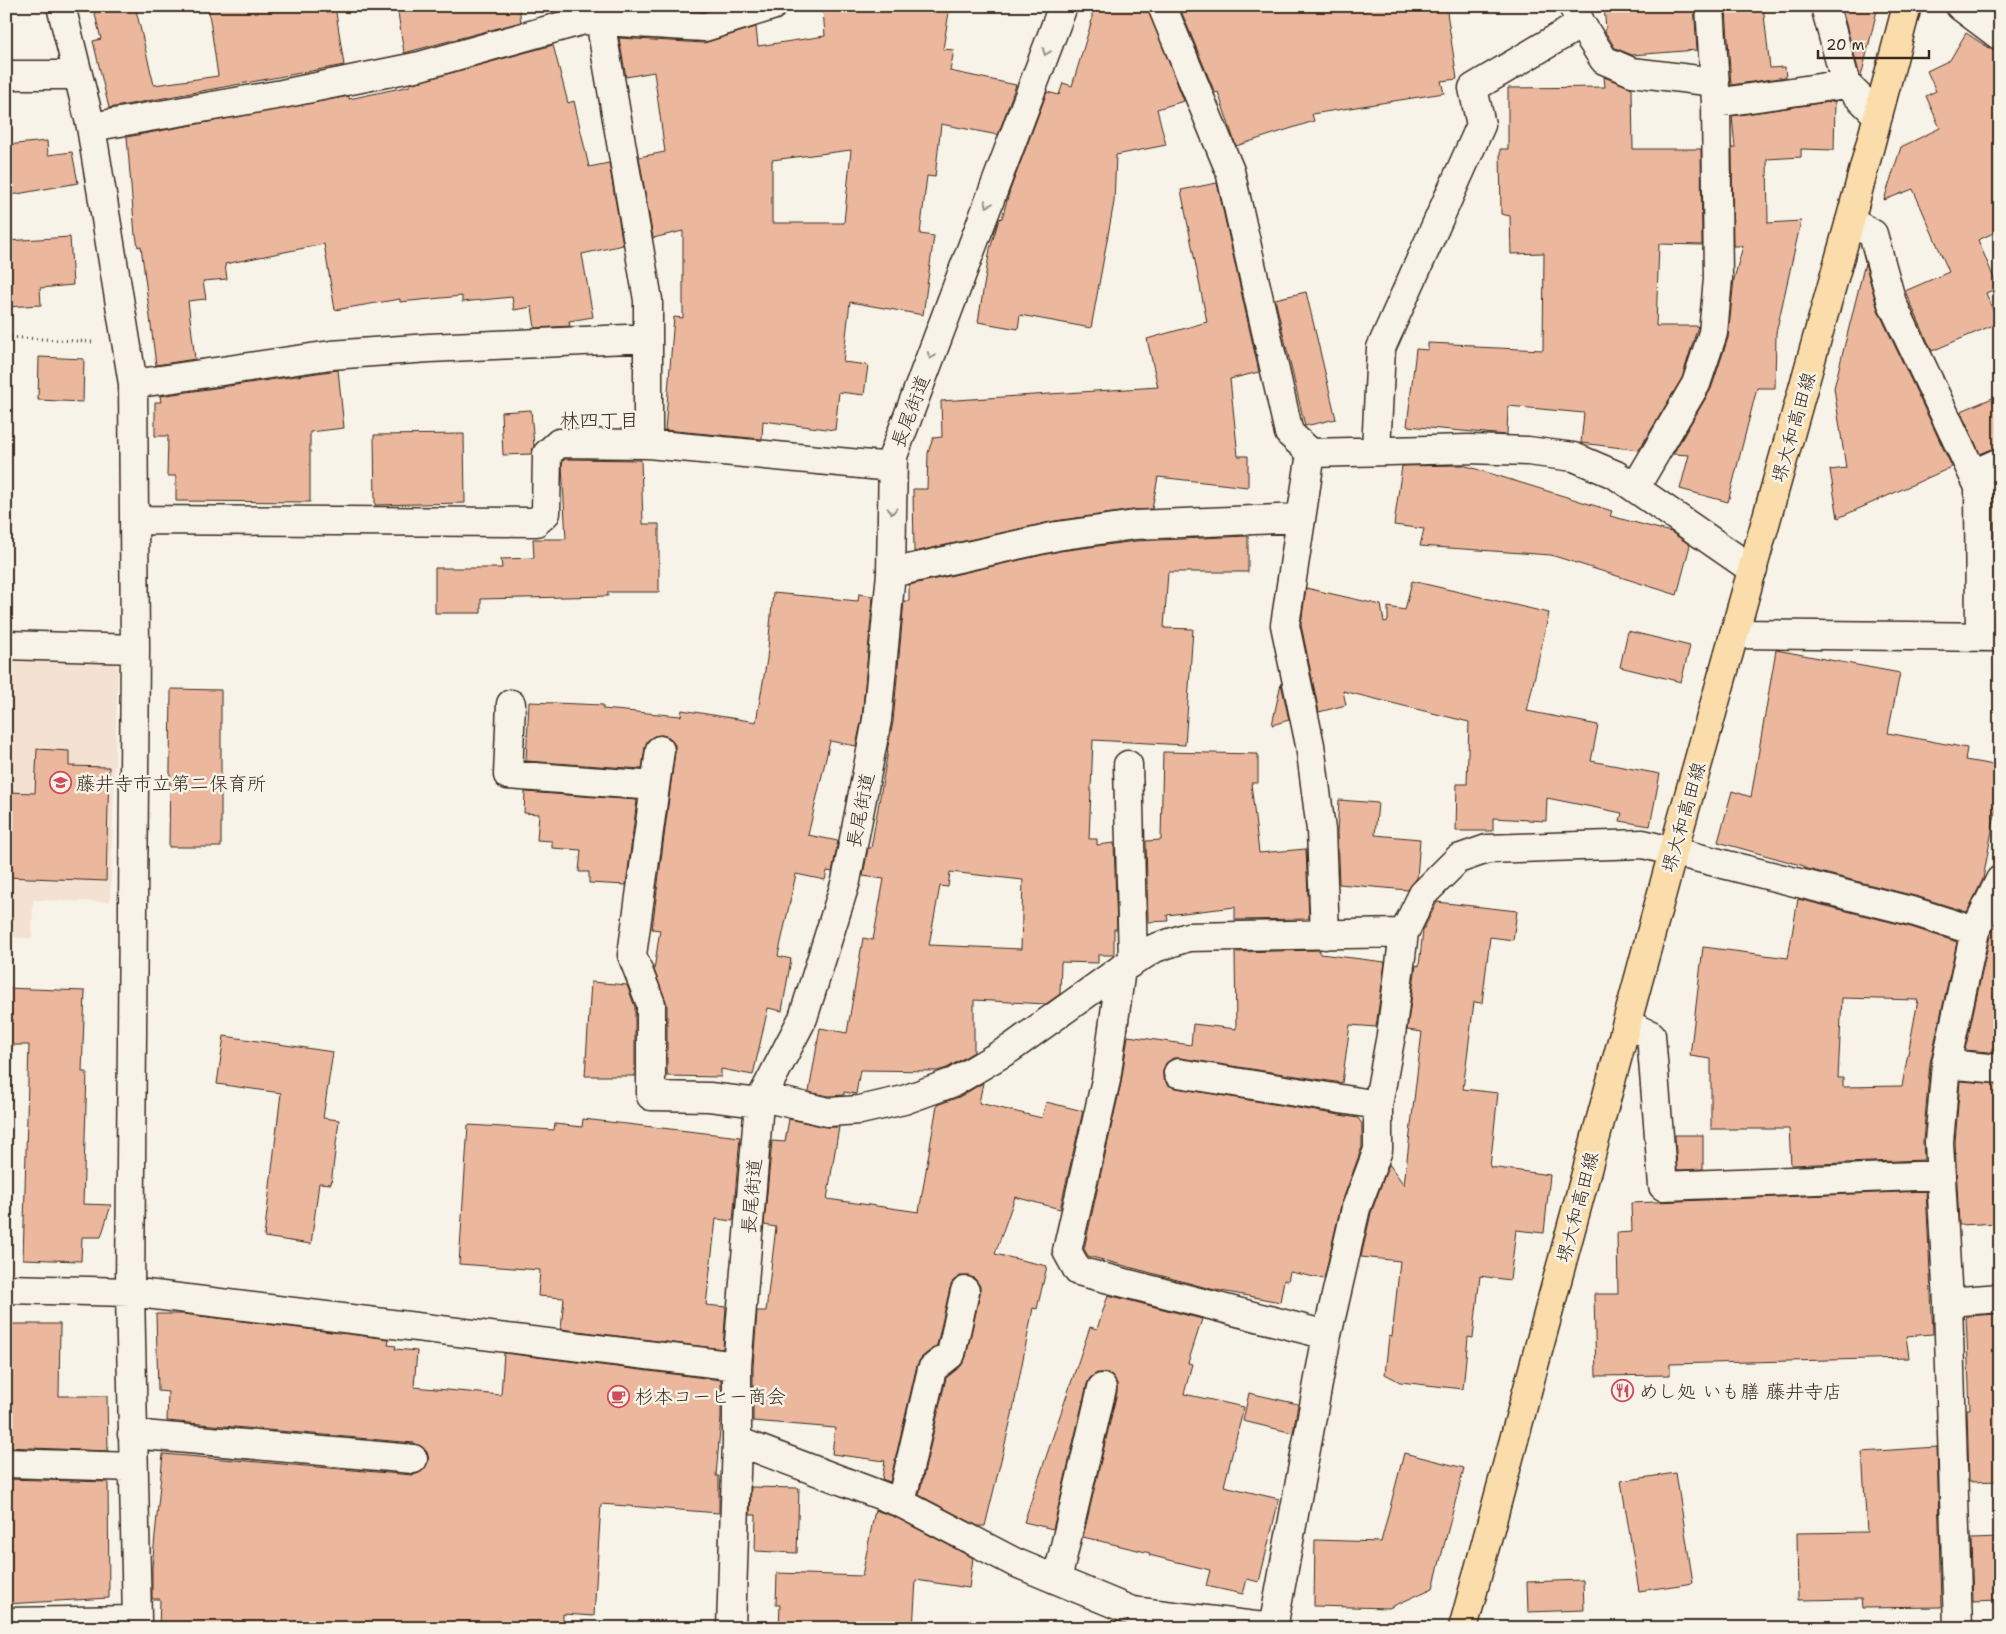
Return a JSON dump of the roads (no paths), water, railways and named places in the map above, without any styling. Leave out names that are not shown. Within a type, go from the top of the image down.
[{"type":"main road","name":"堺大和高田線","points":[[1463,1628],[1673,852],[1850,221],[1907,6]]},
{"type":"street","points":[[6,1622],[136,1620],[130,1292],[135,649],[132,384],[91,127],[61,6]]},
{"type":"street","points":[[91,127],[282,94],[420,66],[588,15],[705,27],[730,13],[772,6]]},
{"type":"street","name":"長尾街道","points":[[731,1628],[738,1366],[760,1100],[803,1018],[846,881],[877,720],[891,574],[893,456],[1063,6]]},
{"type":"street","points":[[1162,6],[1230,171],[1289,433],[1311,453],[1468,449],[1528,451],[1574,457],[1616,474],[1753,570]]},
{"type":"street","points":[[1635,488],[1696,384],[1712,333],[1718,279],[1715,92],[1710,6]]},
{"type":"street","points":[[1825,6],[1846,84],[1878,116]]},
{"type":"street","points":[[1960,6],[2000,36]]},
{"type":"street","points":[[588,15],[648,300],[648,444]]},
{"type":"street","points":[[1376,451],[1381,348],[1481,125],[1474,88],[1577,15],[1604,60],[1632,72],[1715,92],[1846,84]]},
{"type":"street","points":[[6,75],[78,75]]},
{"type":"street","points":[[1734,634],[1990,637],[1979,487],[1892,304],[1873,234],[1850,221]]},
{"type":"street","points":[[132,384],[331,355],[429,348],[648,338]]},
{"type":"street","points":[[134,520],[536,522],[546,513],[546,454],[559,443],[648,444],[892,467]]},
{"type":"street","points":[[1311,453],[1285,625],[1312,754],[1321,830],[1325,935]]},
{"type":"street","points":[[1973,474],[2000,462]]},
{"type":"street","points":[[891,574],[1057,536],[1125,527],[1301,518]]},
{"type":"street","points":[[6,645],[135,649]]},
{"type":"street","points":[[511,704],[508,775],[655,786]]},
{"type":"street","points":[[660,750],[632,954],[651,1004],[651,1096],[760,1100],[828,1112],[860,1110],[904,1100],[954,1082],[1011,1048],[1127,965],[1155,948],[1188,937],[1404,933]]},
{"type":"street","points":[[1128,765],[1127,965],[1106,1080],[1067,1250],[1078,1271],[1327,1335]]},
{"type":"street","points":[[737,1441],[901,1503],[1014,1562],[1132,1611],[1273,1628],[1327,1335],[1356,1208],[1378,1150],[1378,1105],[1391,1036],[1404,933],[1423,894],[1458,859],[1487,849],[1643,844],[1915,912],[1975,931]]},
{"type":"street","points":[[1958,1628],[1948,1302],[1939,1142],[1946,1064],[1975,931],[2000,880]]},
{"type":"street","points":[[1627,1024],[1651,1035],[1663,1186],[1941,1175]]},
{"type":"street","points":[[1946,1064],[2000,1069]]},
{"type":"street","points":[[1178,1073],[1378,1105]]},
{"type":"street","points":[[6,1289],[130,1292],[738,1366]]},
{"type":"street","points":[[901,1503],[932,1369],[951,1354],[965,1291]]},
{"type":"street","points":[[1948,1302],[2000,1298]]},
{"type":"street","points":[[1057,1580],[1102,1388]]},
{"type":"street","points":[[132,1434],[413,1459]]},
{"type":"street","points":[[6,1464],[133,1467]]},
{"type":"place","name":"藤井寺市立第二保育所","points":[[60,783]]},
{"type":"place","name":"めし処 いも膳 藤井寺店","points":[[1623,1391]]},
{"type":"place","name":"杉本コーヒー商会","points":[[619,1396]]},
{"type":"district","name":"林四丁目","points":[[599,420]]}]
